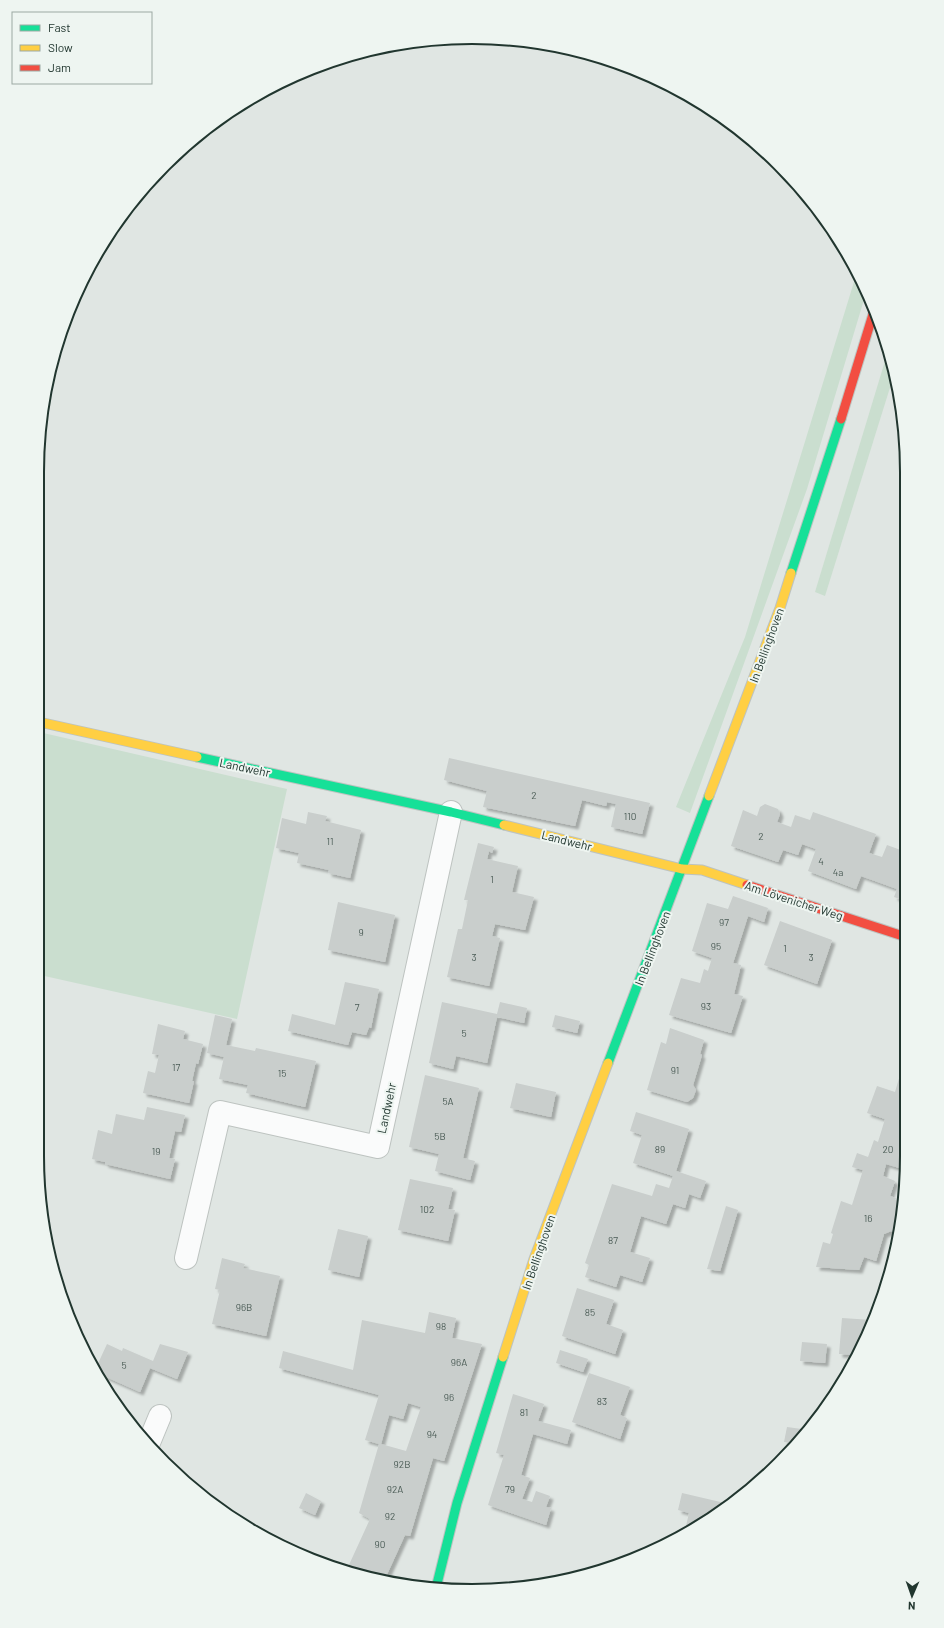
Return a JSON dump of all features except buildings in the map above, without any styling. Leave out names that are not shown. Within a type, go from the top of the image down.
[{"type":"street","name":"In Bellinghoven","points":[[437,1582],[457,1503],[534,1259],[780,608],[860,361],[872,320]]},
{"type":"street","name":"Landwehr","points":[[44,723],[451,812],[682,869]]},
{"type":"street","name":"Landwehr","points":[[186,1258],[220,1112],[378,1147],[451,812]]},
{"type":"street","name":"Am Lövenicher Weg","points":[[682,869],[702,870],[900,935]]},
{"type":"street","points":[[151,1439],[160,1416]]},
{"type":"green space","points":[[855,280],[864,301],[807,489],[690,813],[676,807],[745,637]]},
{"type":"green space","points":[[885,361],[891,385],[825,596],[815,592]]},
{"type":"green space","points":[[44,733],[287,789],[237,1019],[44,976]]},
{"type":"traffic: fast","points":[[791,573],[841,419]]},
{"type":"traffic: fast","points":[[197,757],[451,812],[504,825]]},
{"type":"traffic: fast","points":[[608,1063],[709,796]]},
{"type":"traffic: fast","points":[[437,1582],[457,1503],[503,1357]]},
{"type":"traffic: slow","points":[[709,796],[780,608],[791,573]]},
{"type":"traffic: slow","points":[[44,723],[197,757]]},
{"type":"traffic: slow","points":[[504,825],[682,869],[702,870],[747,885]]},
{"type":"traffic: slow","points":[[503,1357],[534,1259],[608,1063]]},
{"type":"traffic: jam","points":[[841,419],[871,319]]},
{"type":"traffic: jam","points":[[747,885],[900,935]]}]
